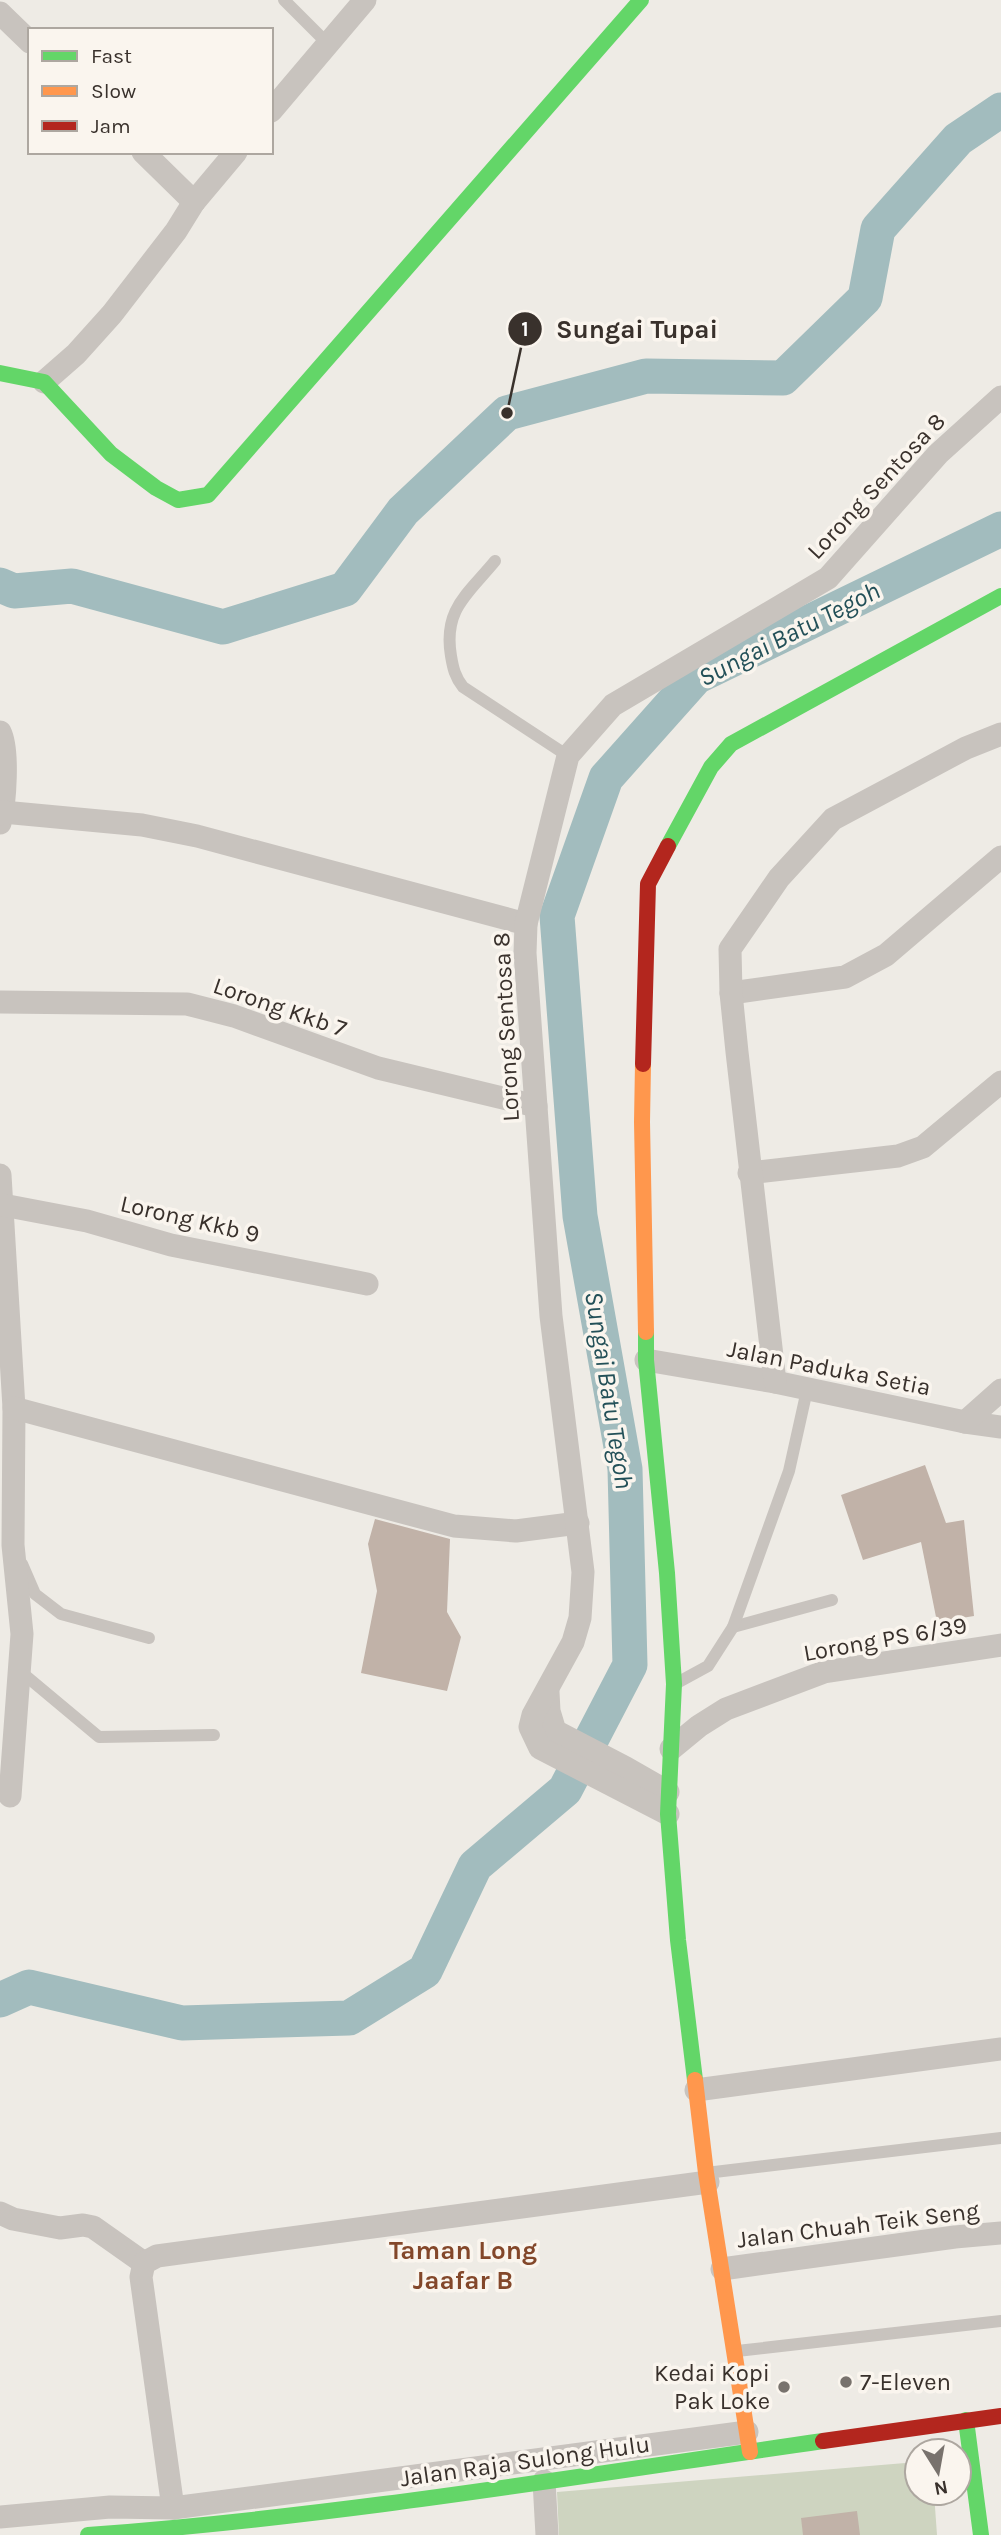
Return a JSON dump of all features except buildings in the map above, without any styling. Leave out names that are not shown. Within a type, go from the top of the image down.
[{"type":"street","points":[[273,109],[365,0]]},
{"type":"street","points":[[0,373],[44,382],[111,454],[156,488],[178,500],[208,495],[641,0]]},
{"type":"street","points":[[0,13],[28,40]]},
{"type":"street","points":[[146,154],[194,202]]},
{"type":"street","points":[[44,382],[76,354],[112,314],[176,231],[194,202],[234,154]]},
{"type":"street","name":"Lorong Sentosa 8","points":[[668,1803],[547,1740],[530,1727],[533,1715],[548,1692],[573,1642],[580,1618],[583,1572],[551,1316],[525,953],[526,924],[568,756],[613,705],[828,578],[938,454],[1001,397]]},
{"type":"street","points":[[0,2517],[110,2507],[171,2519],[749,2442],[707,2177],[678,1940],[668,1803],[674,1684],[667,1573],[646,1360],[642,1122],[648,884],[711,766],[731,744],[846,678],[1001,596]]},
{"type":"street","points":[[0,732],[4,739],[1,817],[142,825],[197,836],[526,924]]},
{"type":"street","points":[[775,1382],[749,1173],[731,993],[730,949],[779,878],[834,819],[966,748],[1001,734]]},
{"type":"street","points":[[731,993],[845,977],[886,955],[1001,857]]},
{"type":"street","name":"Lorong Kkb 7","points":[[0,1002],[187,1004],[214,1010],[378,1068],[536,1105]]},
{"type":"street","points":[[749,1173],[898,1156],[923,1147],[1001,1082]]},
{"type":"street","points":[[0,1175],[14,1408],[13,1545],[22,1634],[10,1796]]},
{"type":"street","name":"Lorong Kkb 9","points":[[2,1216],[87,1221],[171,1245],[367,1284]]},
{"type":"street","name":"Jalan Paduka Setia","points":[[646,1360],[775,1382],[965,1422],[1001,1427]]},
{"type":"street","points":[[965,1422],[1001,1390]]},
{"type":"street","points":[[14,1408],[454,1526],[516,1531],[578,1523]]},
{"type":"street","name":"Lorong PS 6/39","points":[[671,1749],[699,1726],[726,1709],[824,1672],[1001,1645]]},
{"type":"street","points":[[0,1683],[20,1671]]},
{"type":"street","points":[[696,2090],[1001,2049]]},
{"type":"street","points":[[144,2263],[158,2256],[707,2177]]},
{"type":"street","points":[[0,2213],[13,2219],[60,2228],[83,2225],[93,2227],[144,2263]]},
{"type":"street","name":"Jalan Chuah Teik Seng","points":[[722,2269],[1001,2233]]},
{"type":"street","points":[[144,2263],[141,2277],[171,2519]]},
{"type":"street","name":"Jalan Raja Sulong Hulu","points":[[88,2535],[171,2519],[310,2513],[544,2482],[749,2442],[1001,2416]]},
{"type":"street","points":[[967,2420],[984,2531]]},
{"type":"street","points":[[544,2482],[547,2535]]},
{"type":"lane","points":[[284,0],[328,44]]},
{"type":"lane","points":[[495,561],[456,608],[451,618],[448,640],[454,672],[463,687],[568,756]]},
{"type":"lane","points":[[674,1684],[708,1666],[733,1627],[789,1471],[807,1390]]},
{"type":"lane","points":[[13,1545],[36,1594],[61,1614],[149,1637]]},
{"type":"lane","points":[[733,1627],[832,1600]]},
{"type":"lane","points":[[20,1671],[99,1737],[214,1735]]},
{"type":"lane","points":[[707,2177],[1001,2138]]},
{"type":"lane","points":[[734,2352],[1001,2321]]},
{"type":"green space","points":[[903,2463],[903,2507],[935,2507],[937,2535],[559,2535],[557,2492]]},
{"type":"waterway","points":[[0,585],[14,591],[72,586],[223,627],[345,589],[403,511],[507,413],[646,376],[783,378],[865,298],[878,229],[958,139],[1001,110]]},
{"type":"waterway","name":"Sungai Batu Tegoh","points":[[0,2000],[29,1987],[182,2023],[349,2018],[425,1971],[475,1866],[565,1790],[630,1665],[625,1469],[580,1216],[557,916],[606,778],[696,677],[1001,529]]},
{"type":"traffic: fast","points":[[0,373],[44,382],[111,454],[156,488],[178,500],[208,495],[641,0]]},
{"type":"traffic: fast","points":[[668,846],[711,767],[731,744],[1001,596]]},
{"type":"traffic: fast","points":[[646,1332],[646,1360],[667,1573],[674,1684],[668,1814],[678,1940],[695,2080]]},
{"type":"traffic: fast","points":[[966,2420],[981,2535]]},
{"type":"traffic: fast","points":[[88,2535],[364,2507],[823,2441]]},
{"type":"traffic: slow","points":[[643,1064],[646,1332]]},
{"type":"traffic: slow","points":[[695,2080],[706,2173],[750,2452]]},
{"type":"traffic: jam","points":[[643,1064],[648,884],[668,846]]},
{"type":"traffic: jam","points":[[823,2441],[1001,2416]]},
{"type":"place","name":"Sungai Tupai","points":[[507,413]]},
{"type":"place","name":"7-Eleven","points":[[846,2382]]},
{"type":"place","name":"Kedai Kopi Pak Loke","points":[[784,2387]]},
{"type":"district","name":"Taman Long Jaafar B","points":[[463,2265]]}]
